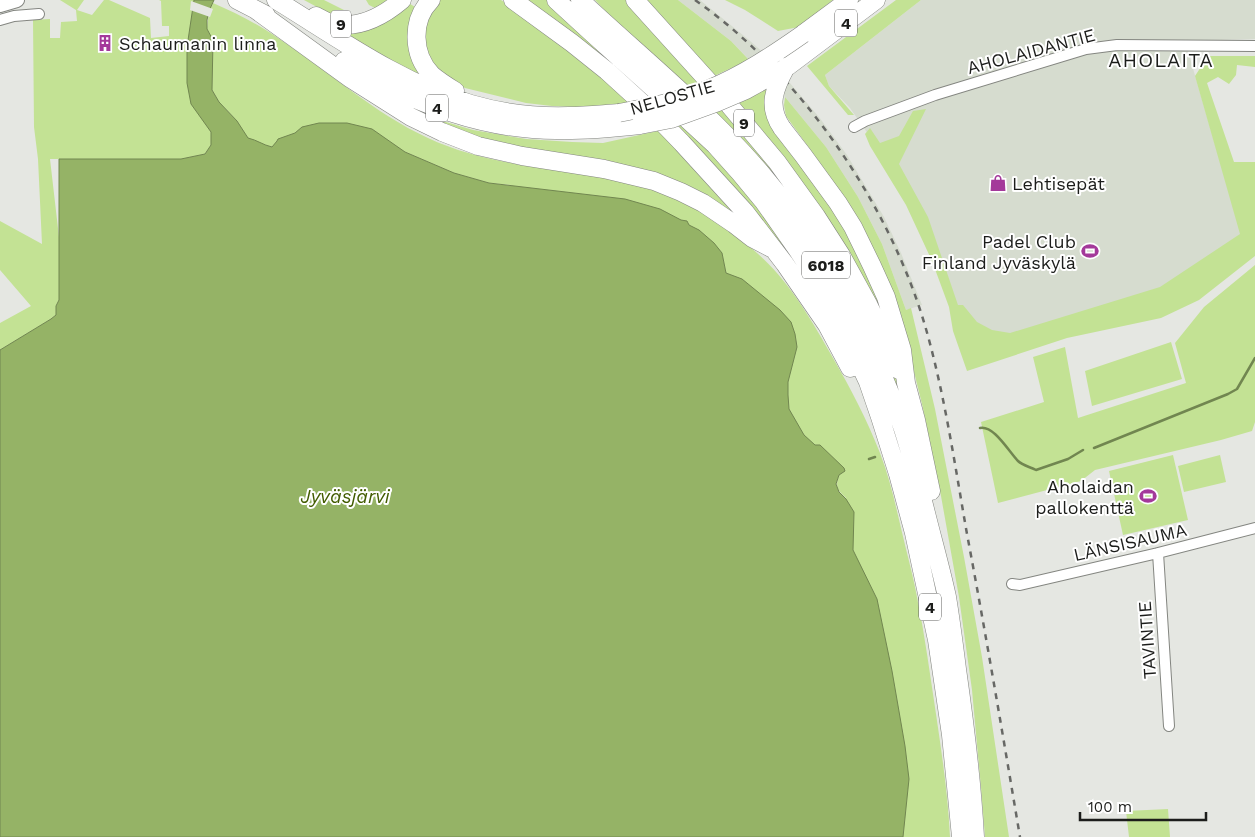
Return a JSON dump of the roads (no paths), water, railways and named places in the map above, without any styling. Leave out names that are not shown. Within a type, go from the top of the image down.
[{"type":"highway","name":"9","points":[[238,0],[256,10],[351,79],[411,117],[442,132],[478,146],[522,156],[604,169],[654,182],[703,203],[752,238],[773,249]]},
{"type":"highway","name":"9","points":[[277,0],[330,23],[351,25],[373,20],[402,0]]},
{"type":"highway","name":"9","points":[[277,0],[391,70],[434,90],[471,104]]},
{"type":"highway","name":"4","points":[[431,0],[421,14],[417,26],[416,40],[420,56],[433,76],[471,104]]},
{"type":"highway","name":"4","points":[[513,0],[607,71],[653,113],[745,212],[800,284],[827,325],[858,382],[880,417],[914,533],[937,640],[951,735],[961,837]]},
{"type":"highway","name":"6018","points":[[556,0],[714,145],[764,202],[828,297],[862,367],[880,417]]},
{"type":"highway","name":"6018","points":[[580,0],[726,134],[762,175],[814,246],[854,313],[871,348],[903,428],[942,574]]},
{"type":"highway","name":"9","points":[[636,0],[719,93],[777,162],[816,216],[841,255],[868,304],[906,383]]},
{"type":"highway","name":"NELOSTIE","points":[[256,10],[386,86],[441,110],[483,121],[555,130],[640,125],[671,119],[746,90],[787,67],[809,40],[849,0]]},
{"type":"highway","name":"NELOSTIE","points":[[471,104],[536,114],[569,116],[619,113],[659,105],[707,90],[735,77],[769,58],[809,40],[876,0]]},
{"type":"highway","name":"4","points":[[787,67],[778,83],[773,100],[774,115],[838,203],[853,227],[886,297],[902,350],[906,383],[926,464],[936,520],[942,574],[967,737],[975,837]]},
{"type":"street","points":[[0,5],[17,0]]},
{"type":"street","points":[[0,20],[14,16],[39,14]]},
{"type":"street","name":"AHOLAIDANTIE","points":[[854,127],[865,121],[935,95],[1086,49],[1117,46],[1255,46]]},
{"type":"street","name":"LÄNSISAUMA","points":[[1012,584],[1020,585],[1255,528]]},
{"type":"street","name":"TAVINTIE","points":[[1158,553],[1170,726]]},
{"type":"water","name":"Jyväsjärvi","points":[[194,0],[214,0],[207,20],[207,29],[213,40],[212,90],[219,102],[237,121],[248,138],[272,147],[278,139],[295,133],[302,127],[319,123],[347,123],[372,129],[405,152],[454,173],[489,183],[625,199],[660,209],[681,220],[687,221],[689,225],[699,230],[722,253],[726,273],[742,279],[780,310],[791,322],[797,347],[788,382],[789,409],[804,435],[815,445],[820,445],[844,468],[845,471],[839,475],[836,484],[839,492],[854,512],[853,550],[877,599],[892,671],[909,779],[903,837],[0,837],[0,350],[56,315],[56,306],[59,300],[59,159],[181,159],[205,154],[211,145],[211,132],[191,104],[187,83],[187,47]]},
{"type":"waterway","points":[[1094,448],[1237,389],[1255,358]]},
{"type":"waterway","points":[[980,428],[991,431],[1018,461],[1036,470],[1068,459],[1083,450]]},
{"type":"waterway","points":[[869,459],[875,457]]},
{"type":"railway","points":[[695,0],[734,30],[770,65],[805,104],[837,146],[865,190],[890,236],[910,283],[933,354],[944,405],[1020,837]]},
{"type":"place","name":"Schaumanin linna","points":[[105,43]]},
{"type":"place","name":"Lehtisepät","points":[[998,183]]},
{"type":"place","name":"Padel Club Finland Jyväskylä","points":[[1090,251]]},
{"type":"place","name":"Aholaidan pallokenttä","points":[[1148,496]]},
{"type":"district","name":"AHOLAITA","points":[[1161,60]]}]
